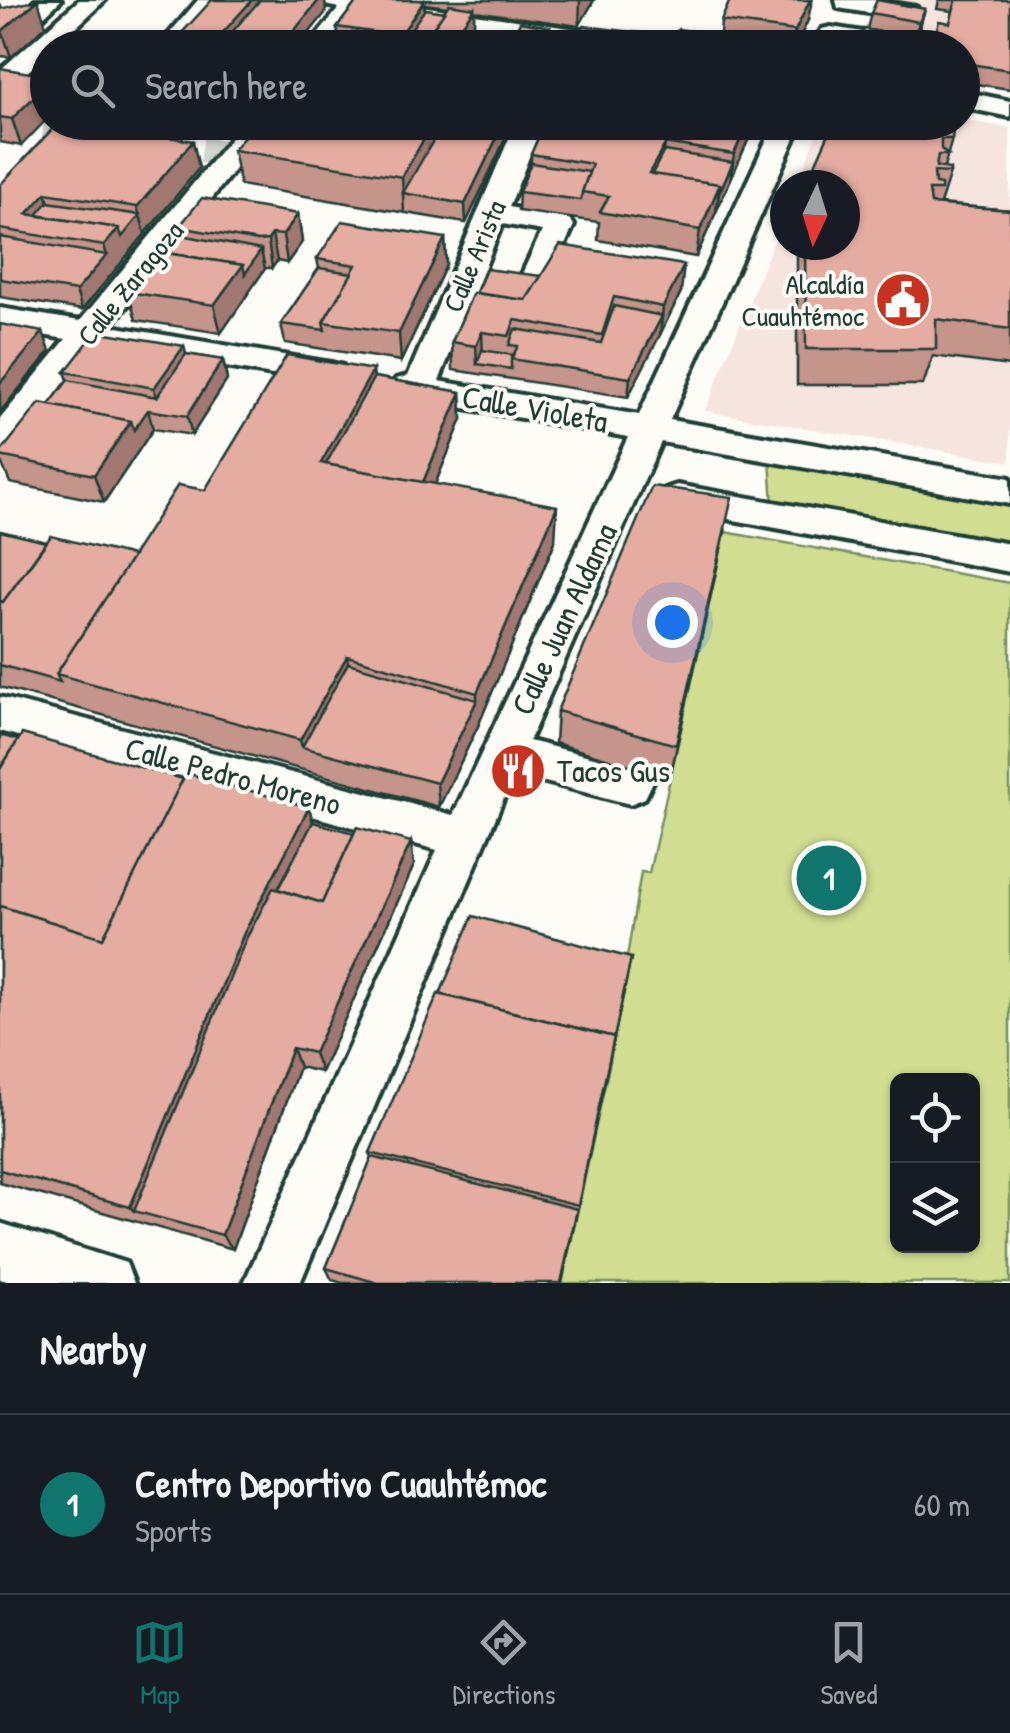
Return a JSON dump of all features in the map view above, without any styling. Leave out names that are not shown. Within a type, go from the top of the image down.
[{"type":"street","points":[[5,0],[46,3]]},
{"type":"street","points":[[59,30],[93,0]]},
{"type":"street","points":[[184,30],[211,0]]},
{"type":"street","points":[[330,30],[349,1],[508,30]]},
{"type":"street","points":[[833,30],[847,2],[908,12],[900,30]]},
{"type":"street","points":[[19,27],[46,3]]},
{"type":"street","points":[[0,83],[30,56]]},
{"type":"street","points":[[980,103],[1010,108]]},
{"type":"street","name":"Calle Zaragoza","points":[[0,442],[245,140]]},
{"type":"street","name":"Calle Arista","points":[[419,389],[522,140]]},
{"type":"street","name":"Calle Juan Aldama","points":[[272,1283],[502,753],[624,488],[701,272],[778,140]]},
{"type":"street","points":[[492,213],[559,225],[536,276]]},
{"type":"street","name":"Calle Violeta","points":[[0,318],[1010,491]]},
{"type":"street","points":[[745,446],[731,456],[722,470],[722,485],[730,500],[746,511]]},
{"type":"street","points":[[624,488],[1010,558]]},
{"type":"street","name":"Calle Pedro Moreno","points":[[0,714],[466,838]]},
{"type":"street","points":[[502,753],[630,785],[638,769]]},
{"type":"street","points":[[0,1251],[106,1283]]},
{"type":"shaded area","points":[[878,0],[940,0],[953,11],[948,30],[866,30]]},
{"type":"shaded area","points":[[980,123],[1010,128],[1010,462],[705,411],[770,251],[770,260],[860,260],[860,170],[803,170],[814,140],[980,140]]},
{"type":"green space","points":[[770,460],[1010,501],[1010,548],[773,504]]},
{"type":"green space","points":[[725,532],[1010,583],[1010,1283],[562,1283],[610,1061],[641,872],[649,873]]},
{"type":"building","points":[[38,0],[2,31],[0,30],[0,9]]},
{"type":"building","points":[[212,0],[252,0],[225,30],[184,30]]},
{"type":"building","points":[[260,0],[319,0],[295,30],[234,30]]},
{"type":"building","points":[[358,0],[424,1],[404,30],[337,27]]},
{"type":"building","points":[[730,0],[810,0],[795,30],[721,21]]},
{"type":"building","points":[[877,0],[925,9],[919,22],[871,13]]},
{"type":"building","points":[[956,0],[1010,0],[1010,70],[980,66],[980,30],[937,30],[939,21],[950,23]]},
{"type":"building","points":[[449,4],[474,8],[459,30],[431,30]]},
{"type":"building","points":[[425,9],[444,12],[431,30],[410,30]]},
{"type":"building","points":[[520,22],[550,27],[549,30],[515,30]]},
{"type":"building","points":[[584,26],[617,30],[583,30]]},
{"type":"building","points":[[0,68],[30,73],[30,101],[12,119],[0,117]]},
{"type":"building","points":[[42,140],[193,141],[137,207],[46,193],[27,214],[119,228],[104,246],[0,229],[0,185]]},
{"type":"building","points":[[241,140],[423,140],[402,177],[233,150]]},
{"type":"building","points":[[433,140],[496,140],[465,204],[403,193]]},
{"type":"building","points":[[537,140],[667,140],[649,173],[720,184],[700,230],[600,212],[609,196],[582,192],[592,164],[531,154]]},
{"type":"building","points":[[667,140],[740,140],[734,154],[665,143]]},
{"type":"building","name":"Alcaldía Cuauhtémoc","points":[[826,140],[941,140],[941,149],[948,155],[938,155],[936,167],[950,169],[950,173],[934,172],[935,184],[941,185],[941,190],[929,190],[931,204],[1010,210],[1010,329],[936,319],[936,349],[806,349],[805,260],[860,260],[860,170],[813,170]]},
{"type":"building","points":[[664,151],[733,162],[719,193],[720,184],[652,174]]},
{"type":"building","points":[[531,163],[589,172],[581,200],[519,192]]},
{"type":"building","points":[[202,198],[298,214],[283,235],[272,234],[268,240],[179,227]]},
{"type":"building","points":[[48,202],[140,215],[122,237],[119,228],[37,215]]},
{"type":"building","points":[[342,221],[445,238],[399,333],[323,322],[356,265],[317,259]]},
{"type":"building","points":[[181,235],[261,250],[245,274],[243,265],[167,253]]},
{"type":"building","points":[[0,237],[107,255],[76,291],[0,279]]},
{"type":"building","points":[[560,245],[684,265],[663,307],[614,297],[602,335],[515,320],[509,336],[482,332],[476,346],[452,342],[473,293],[526,300]]},
{"type":"building","points":[[159,252],[243,265],[214,305],[128,292]]},
{"type":"building","points":[[319,268],[352,273],[323,322],[325,330],[281,324]]},
{"type":"building","points":[[486,269],[541,276],[526,300],[476,293]]},
{"type":"building","points":[[614,306],[662,316],[630,378],[511,359],[518,346],[509,345],[515,329],[601,343]]},
{"type":"building","points":[[0,324],[43,332],[0,383]]},
{"type":"building","points":[[107,333],[184,346],[154,388],[65,372],[92,337]]},
{"type":"building","points":[[482,350],[513,355],[511,369],[477,364]]},
{"type":"building","points":[[186,354],[223,360],[187,416],[148,410],[134,430],[131,421],[49,405],[68,380],[157,397]]},
{"type":"building","points":[[287,355],[373,370],[321,463],[557,506],[477,693],[347,656],[300,740],[56,674],[178,485],[205,490]]},
{"type":"building","points":[[374,377],[461,392],[423,482],[326,464]]},
{"type":"building","points":[[40,403],[131,421],[94,475],[0,456]]},
{"type":"building","points":[[652,486],[732,497],[676,745],[557,711]]},
{"type":"building","points":[[0,531],[46,542],[3,602],[0,601]]},
{"type":"building","points":[[51,536],[133,556],[56,674],[60,682],[0,665],[0,601]]},
{"type":"building","points":[[348,663],[477,700],[437,783],[302,747]]},
{"type":"building","points":[[22,734],[183,779],[103,938],[0,906],[0,769]]},
{"type":"building","points":[[0,735],[18,740],[0,769]]},
{"type":"building","points":[[186,773],[309,807],[244,933],[130,1207],[0,1170],[0,906],[103,938]]},
{"type":"building","points":[[313,822],[354,833],[322,903],[278,889]]},
{"type":"building","points":[[357,827],[411,842],[314,1053],[292,1048],[222,1235],[134,1211],[246,939],[273,888],[322,903]]},
{"type":"building","points":[[473,916],[631,958],[613,1043],[614,1037],[440,994]]},
{"type":"building","points":[[438,994],[614,1037],[578,1205],[370,1153]]},
{"type":"building","points":[[372,1157],[577,1209],[561,1283],[378,1283],[326,1268]]},
{"type":"tunnel","points":[[142,140],[233,155]]},
{"type":"place","name":"Alcaldía Cuauhtémoc","points":[[903,300]]},
{"type":"place","name":"Tacos Gus","points":[[518,771]]},
{"type":"place","name":"Centro Deportivo Cuauhtémoc","points":[[829,878]]}]
